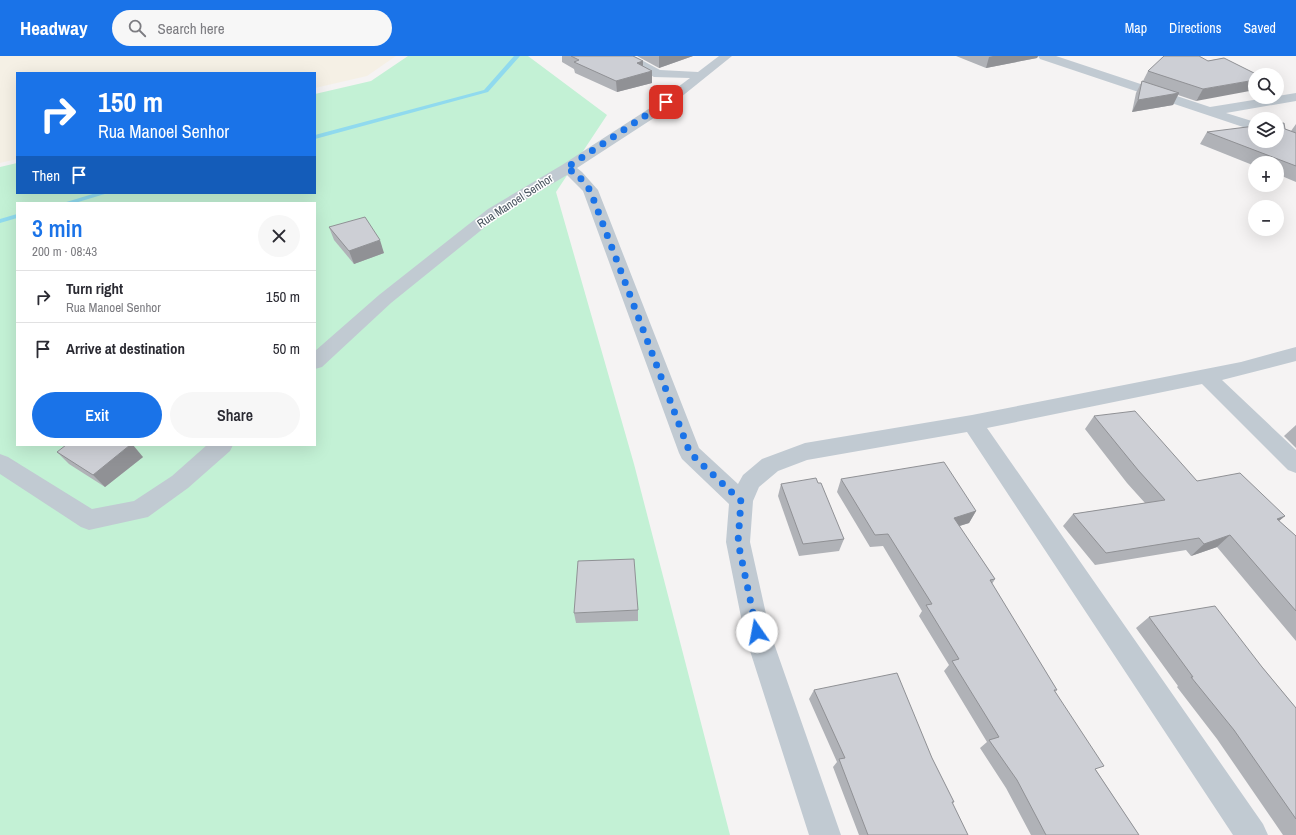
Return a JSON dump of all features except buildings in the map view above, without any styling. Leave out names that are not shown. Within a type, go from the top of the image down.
[{"type":"street","points":[[625,56],[658,74],[687,74],[700,76]]},
{"type":"street","name":"Rua Manoel Senhor","points":[[316,361],[385,299],[494,212],[655,111],[726,56]]},
{"type":"street","points":[[1044,56],[1248,125]]},
{"type":"street","points":[[1210,111],[1296,97]]},
{"type":"street","points":[[566,168],[577,174],[590,190],[690,453],[741,501]]},
{"type":"street","points":[[825,835],[757,632],[738,542],[741,501],[750,481],[770,465],[805,452],[972,423],[1206,376],[1296,354]]},
{"type":"street","points":[[1206,376],[1296,464]]},
{"type":"street","points":[[972,423],[1252,835]]},
{"type":"street","points":[[0,463],[89,520],[140,510],[180,482],[221,446]]},
{"type":"green space","points":[[408,56],[528,56],[607,115],[556,192],[634,464],[730,835],[0,835],[0,167],[16,163],[16,194],[316,194],[316,94],[371,81]]},
{"type":"sand","points":[[0,56],[396,56],[367,76],[316,88],[316,72],[16,72],[16,159],[0,163]]},
{"type":"waterway","points":[[316,137],[486,91],[517,56]]},
{"type":"waterway","points":[[71,202],[100,194]]},
{"type":"waterway","points":[[0,221],[16,216]]},
{"type":"route","points":[[666,102],[655,111],[566,168],[577,174],[590,190],[690,453],[741,501],[738,542],[757,632]]}]
